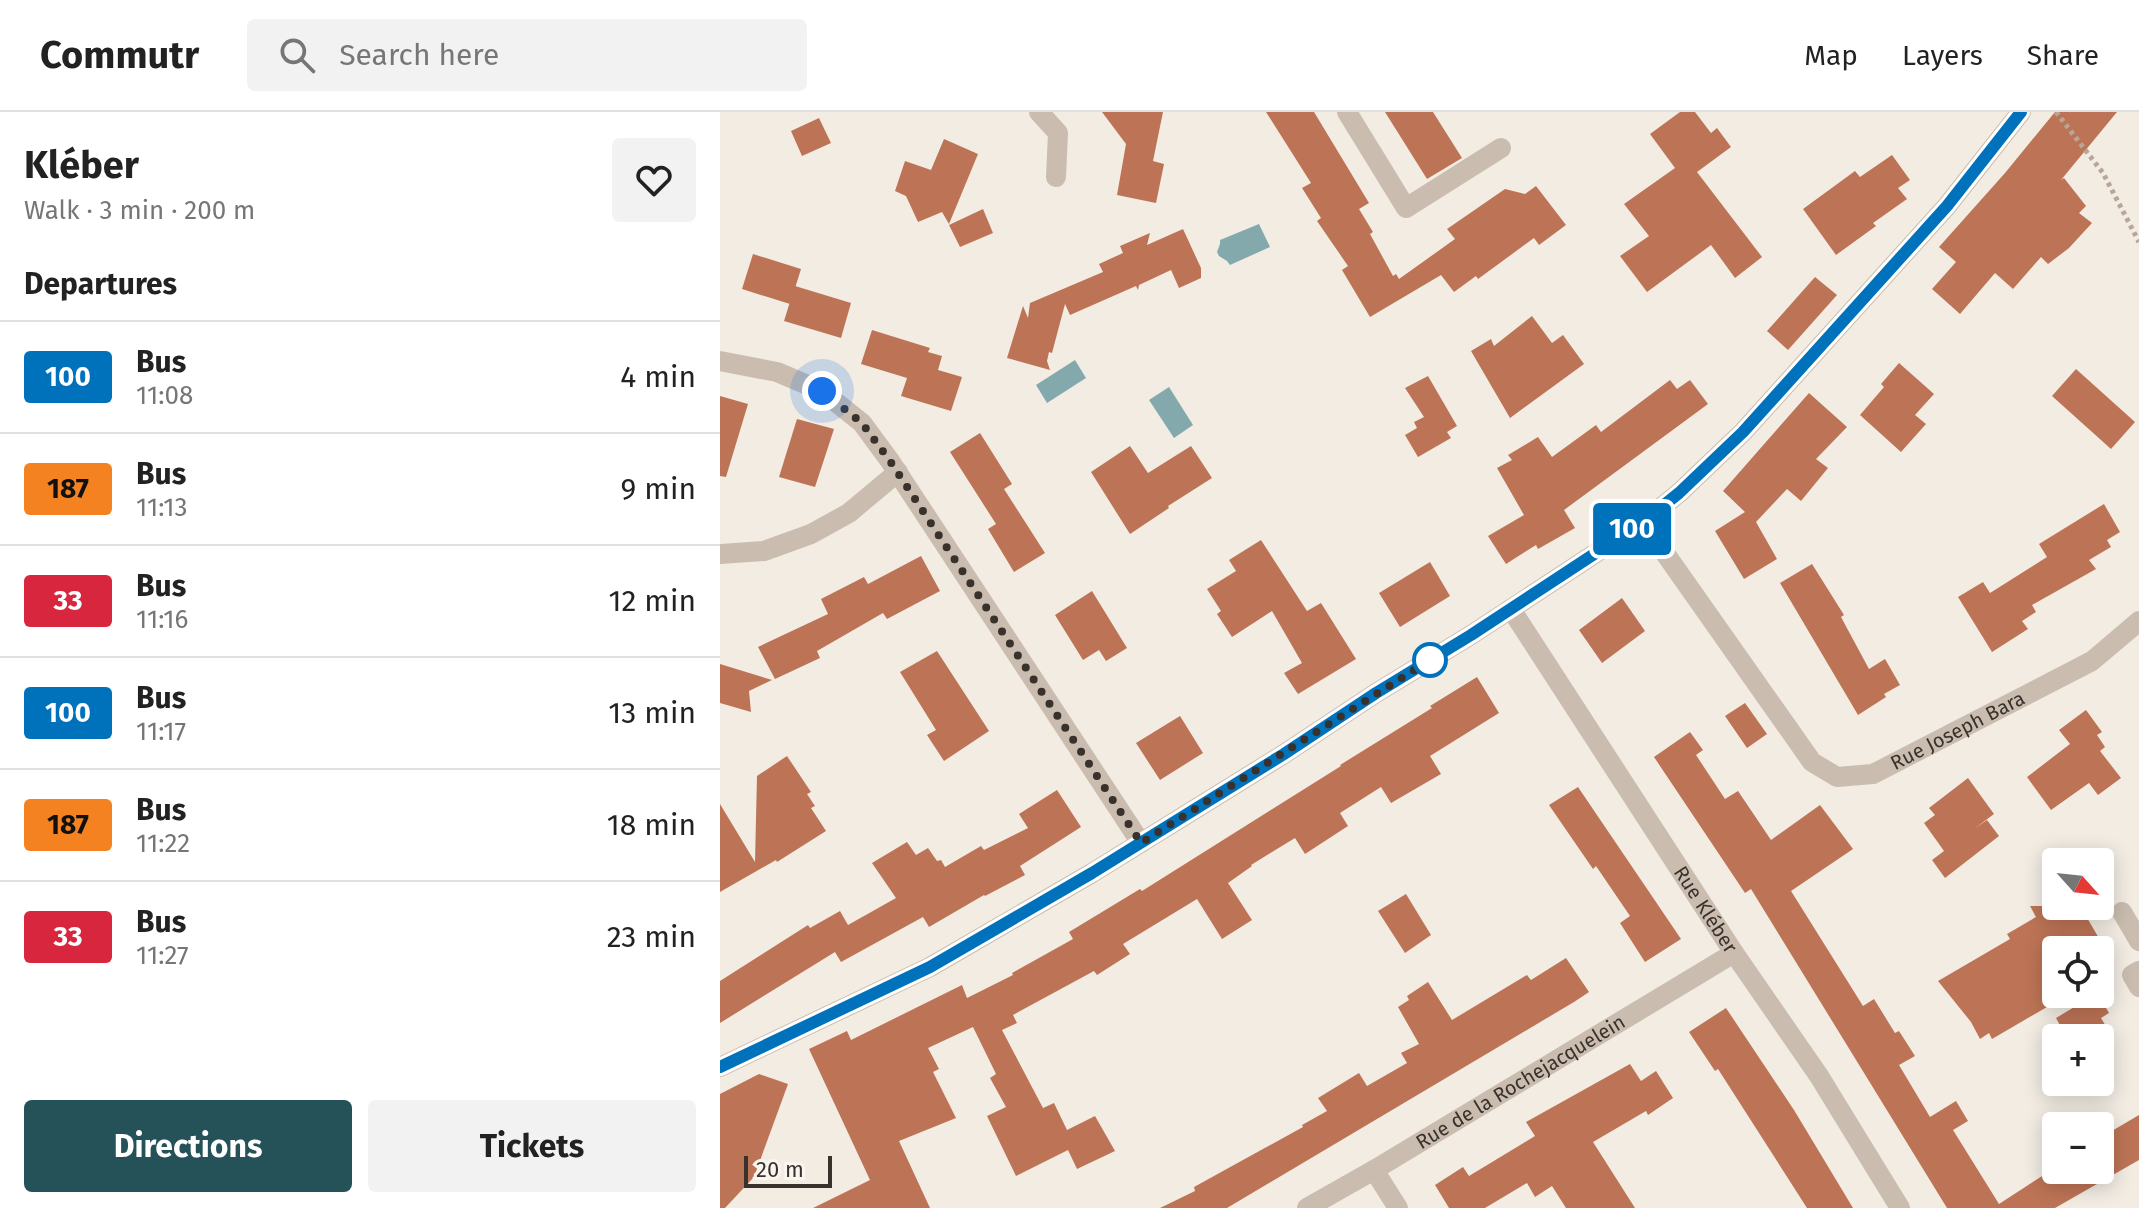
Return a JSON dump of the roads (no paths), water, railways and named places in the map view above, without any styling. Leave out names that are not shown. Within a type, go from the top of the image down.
[{"type":"street","points":[[1039,112],[1058,133],[1056,177]]},
{"type":"street","points":[[1347,112],[1406,208],[1501,148]]},
{"type":"street","points":[[720,1067],[930,967],[1141,843],[1643,522],[1679,493],[1743,432],[1947,206],[2021,112]]},
{"type":"street","points":[[720,361],[777,372],[822,391],[862,423],[898,472],[1141,843]]},
{"type":"street","points":[[720,554],[764,551],[811,534],[849,513],[898,472]]},
{"type":"street","name":"Rue Joseph Bara","points":[[1643,522],[1812,762],[1837,777],[1873,774],[2092,661],[2139,621]]},
{"type":"street","name":"Rue Kléber","points":[[1511,609],[1734,953],[1819,1076],[1900,1208]]},
{"type":"street","points":[[2122,912],[2139,941]]},
{"type":"street","name":"Rue de la Rochejacquelein","points":[[1307,1208],[1734,953]]},
{"type":"street","points":[[2139,971],[2132,975],[2139,987]]},
{"type":"street","points":[[1374,1170],[1398,1208]]},
{"type":"water","points":[[1259,224],[1270,247],[1230,265],[1219,256],[1220,240]]},
{"type":"water","points":[[1075,360],[1086,378],[1047,403],[1036,385]]},
{"type":"water","points":[[1169,387],[1193,425],[1174,438],[1149,400]]}]
